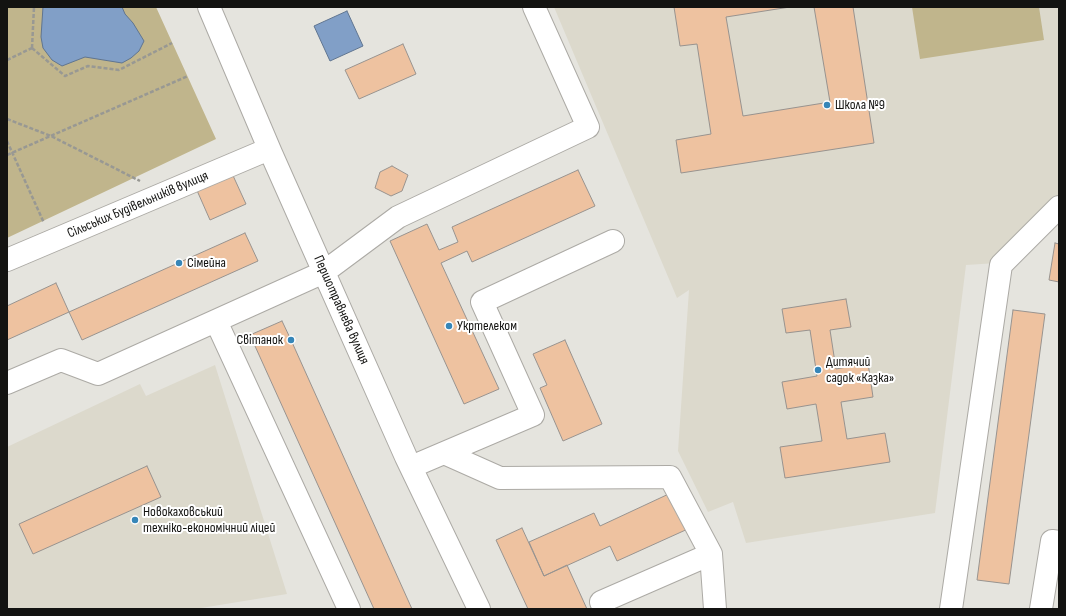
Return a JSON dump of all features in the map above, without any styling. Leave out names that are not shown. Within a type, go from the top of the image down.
[{"type":"street","name":"Першотравнева вулиця","points":[[209,7],[269,149],[411,467],[479,609]]},
{"type":"street","points":[[7,384],[60,360],[98,374],[324,272],[398,217],[588,127],[534,7]]},
{"type":"street","name":"Сільських Будівельників вулиця","points":[[7,260],[269,149]]},
{"type":"street","points":[[951,609],[1001,265],[1059,208]]},
{"type":"street","points":[[411,467],[533,415],[482,302],[613,241]]},
{"type":"street","points":[[216,321],[349,609]]},
{"type":"street","points":[[444,453],[500,478],[670,477],[711,554],[715,609]]},
{"type":"street","points":[[1041,609],[1052,541],[1059,542]]},
{"type":"street","points":[[604,609],[601,602],[711,554]]},
{"type":"path","points":[[32,48],[34,7]]},
{"type":"path","points":[[32,48],[65,76],[88,66],[119,70],[172,43]]},
{"type":"path","points":[[7,60],[32,48]]},
{"type":"path","points":[[7,155],[188,76]]},
{"type":"path","points":[[7,119],[51,136],[164,193]]},
{"type":"path","points":[[7,141],[53,241]]},
{"type":"shaded area","points":[[7,7],[156,7],[216,139],[7,238]]},
{"type":"shaded area","name":"Школа №9","points":[[554,7],[1059,7],[1059,202],[997,263],[966,265],[935,513],[746,543],[733,502],[708,512],[678,451],[689,290],[677,298]]},
{"type":"shaded area","points":[[912,7],[1039,7],[1044,40],[920,59]]},
{"type":"shaded area","name":"Новокаховський техніко-економічний ліцей","points":[[215,365],[287,594],[195,609],[7,609],[7,447],[140,384],[146,396]]},
{"type":"water","points":[[43,7],[122,7],[125,14],[133,23],[144,41],[139,51],[122,63],[85,57],[62,66],[52,60],[43,48],[41,37]]},
{"type":"water","points":[[347,11],[363,46],[330,61],[314,26]]},
{"type":"building","points":[[674,7],[790,7],[726,17],[743,116],[830,102],[814,7],[853,7],[874,143],[681,173],[676,140],[711,134],[697,44],[680,46]]},
{"type":"building","points":[[403,44],[416,74],[359,99],[345,70]]},
{"type":"building","points":[[392,166],[408,175],[402,191],[391,196],[375,188],[380,172]]},
{"type":"building","points":[[230,169],[246,204],[210,220],[195,186]]},
{"type":"building","name":"Укртелеком","points":[[578,170],[595,206],[472,262],[467,251],[441,263],[499,389],[464,404],[390,241],[427,224],[439,250],[458,242],[452,227]]},
{"type":"building","points":[[245,233],[258,261],[82,340],[69,312]]},
{"type":"building","points":[[1055,243],[1059,244],[1059,282],[1049,280]]},
{"type":"building","points":[[56,283],[69,312],[7,340],[7,306]]},
{"type":"building","points":[[846,299],[851,327],[830,330],[836,369],[868,363],[873,397],[841,402],[847,439],[885,433],[890,462],[785,478],[780,447],[822,441],[816,404],[787,409],[782,382],[817,376],[810,330],[786,333],[782,309]]},
{"type":"building","points":[[1013,310],[1045,314],[1009,584],[977,580]]},
{"type":"building","points":[[282,321],[412,609],[374,609],[250,335]]},
{"type":"building","points":[[565,340],[602,424],[563,441],[540,388],[547,385],[533,354]]},
{"type":"building","points":[[147,466],[161,497],[33,554],[19,524]]},
{"type":"building","points":[[673,492],[690,528],[617,561],[610,546],[544,576],[529,542],[594,513],[600,526]]},
{"type":"building","points":[[522,528],[544,576],[567,565],[587,609],[528,609],[496,540]]},
{"type":"place","name":"Школа №9","points":[[827,105]]},
{"type":"place","name":"Сімейна","points":[[179,263]]},
{"type":"place","name":"Укртелеком","points":[[449,326]]},
{"type":"place","name":"Свiтанок","points":[[291,340]]},
{"type":"place","name":"Дитячий садок «Казка»","points":[[818,370]]},
{"type":"place","name":"Новокаховський техніко-економічний ліцей","points":[[135,520]]}]
